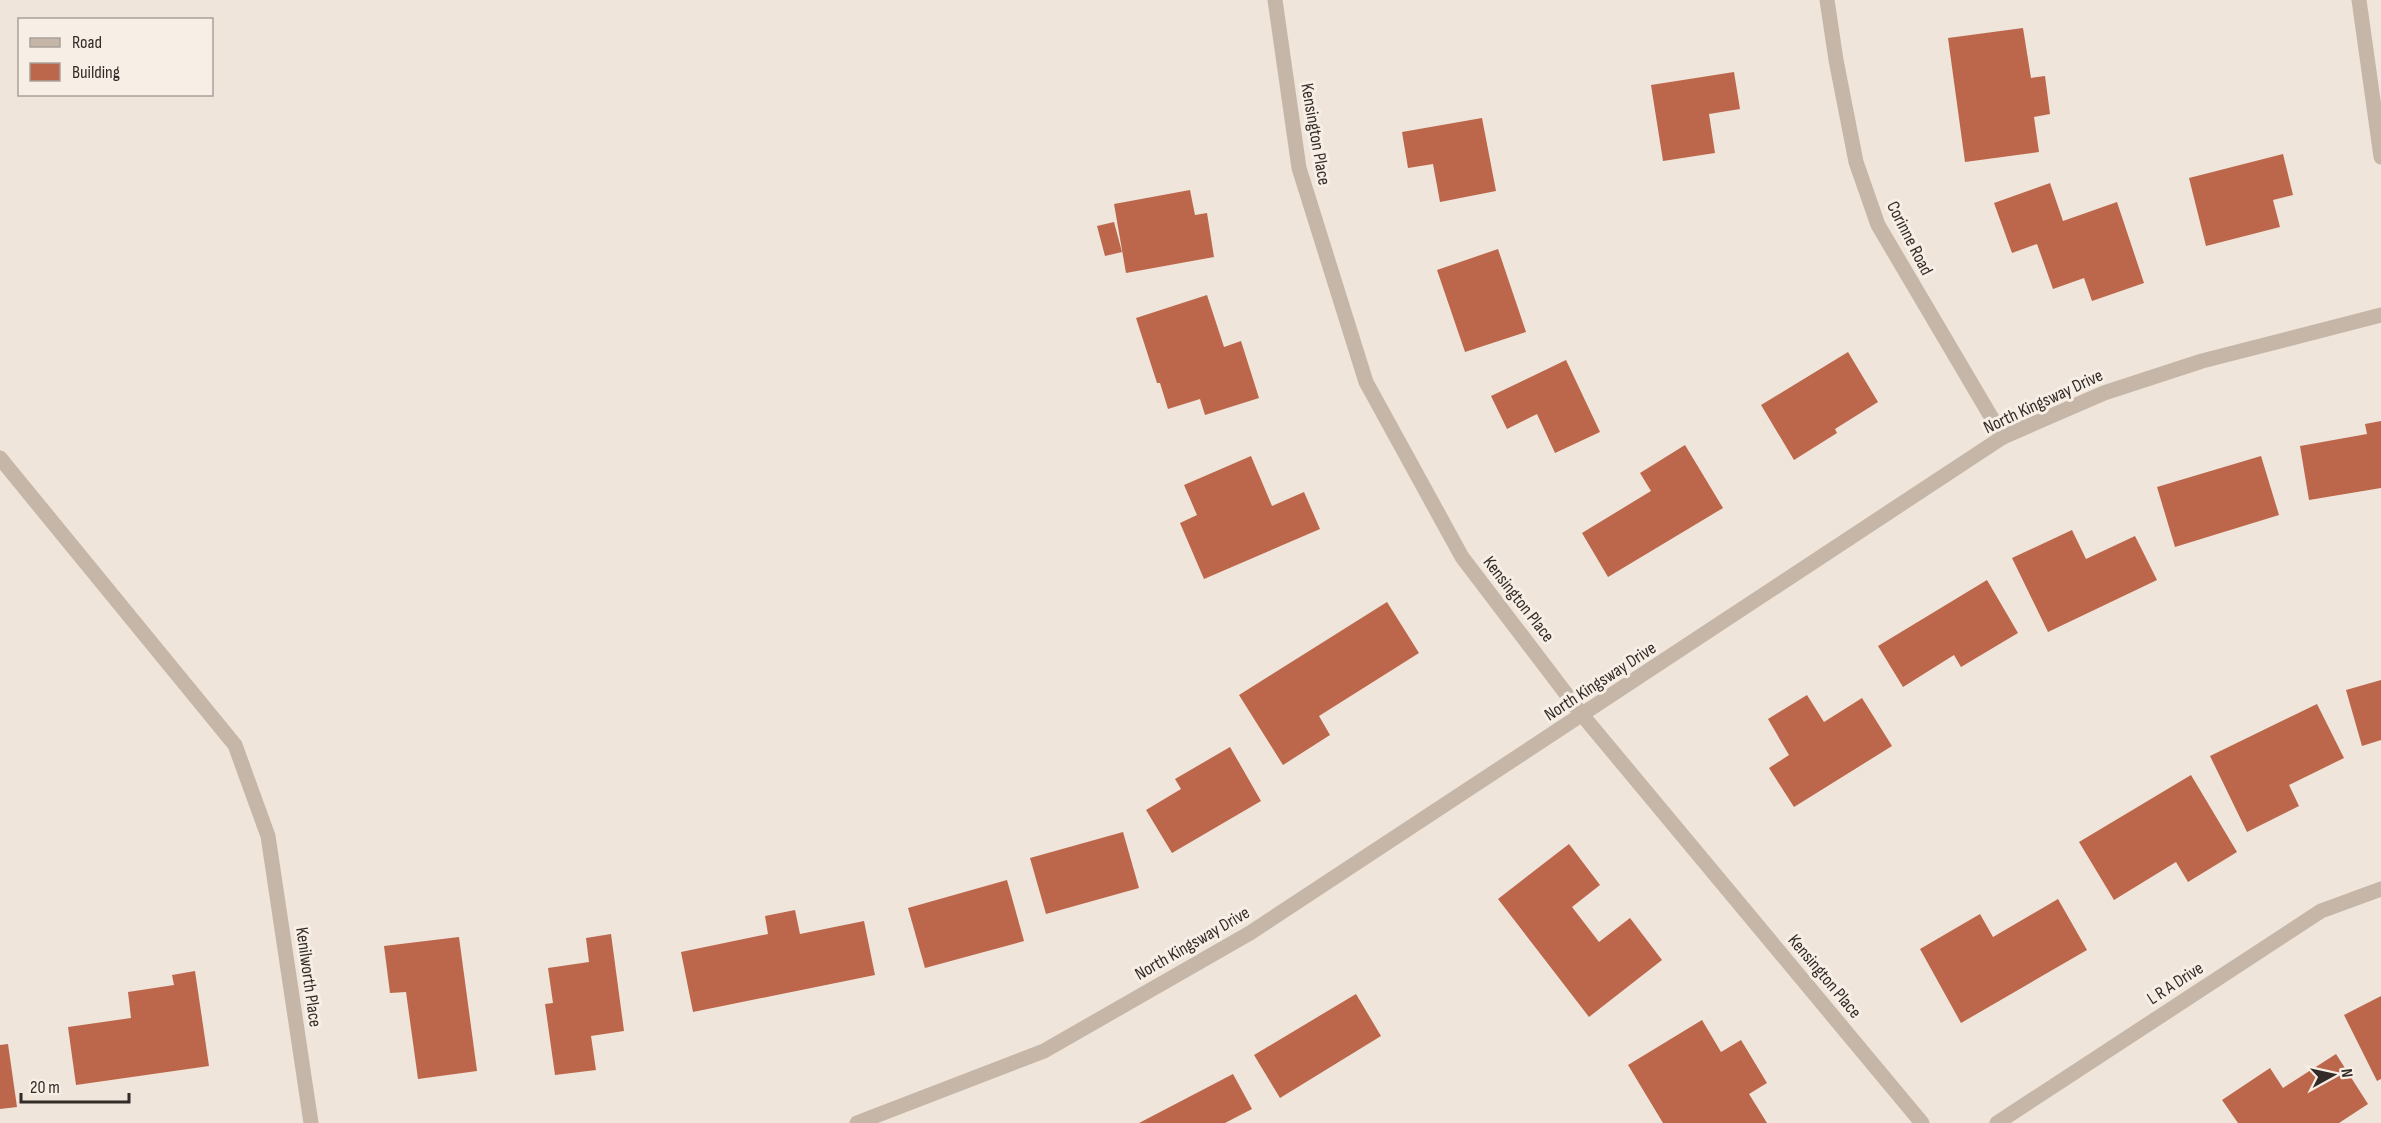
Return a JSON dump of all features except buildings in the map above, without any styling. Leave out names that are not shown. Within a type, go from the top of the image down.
[{"type":"street","name":"Kensington Place","points":[[1275,0],[1299,168],[1366,382],[1462,557],[1583,716],[1922,1123]]},
{"type":"street","name":"Corinne Road","points":[[1827,0],[1856,162],[1878,225],[2003,437]]},
{"type":"street","points":[[2359,0],[2381,157]]},
{"type":"street","name":"North Kingsway Drive","points":[[857,1123],[1044,1051],[1250,933],[1583,716],[2003,437],[2104,393],[2202,361],[2381,315]]},
{"type":"street","name":"Kenilworth Place","points":[[0,458],[234,745],[268,836],[311,1123]]},
{"type":"street","name":"L R A Drive","points":[[1997,1123],[2321,911],[2381,889]]}]
